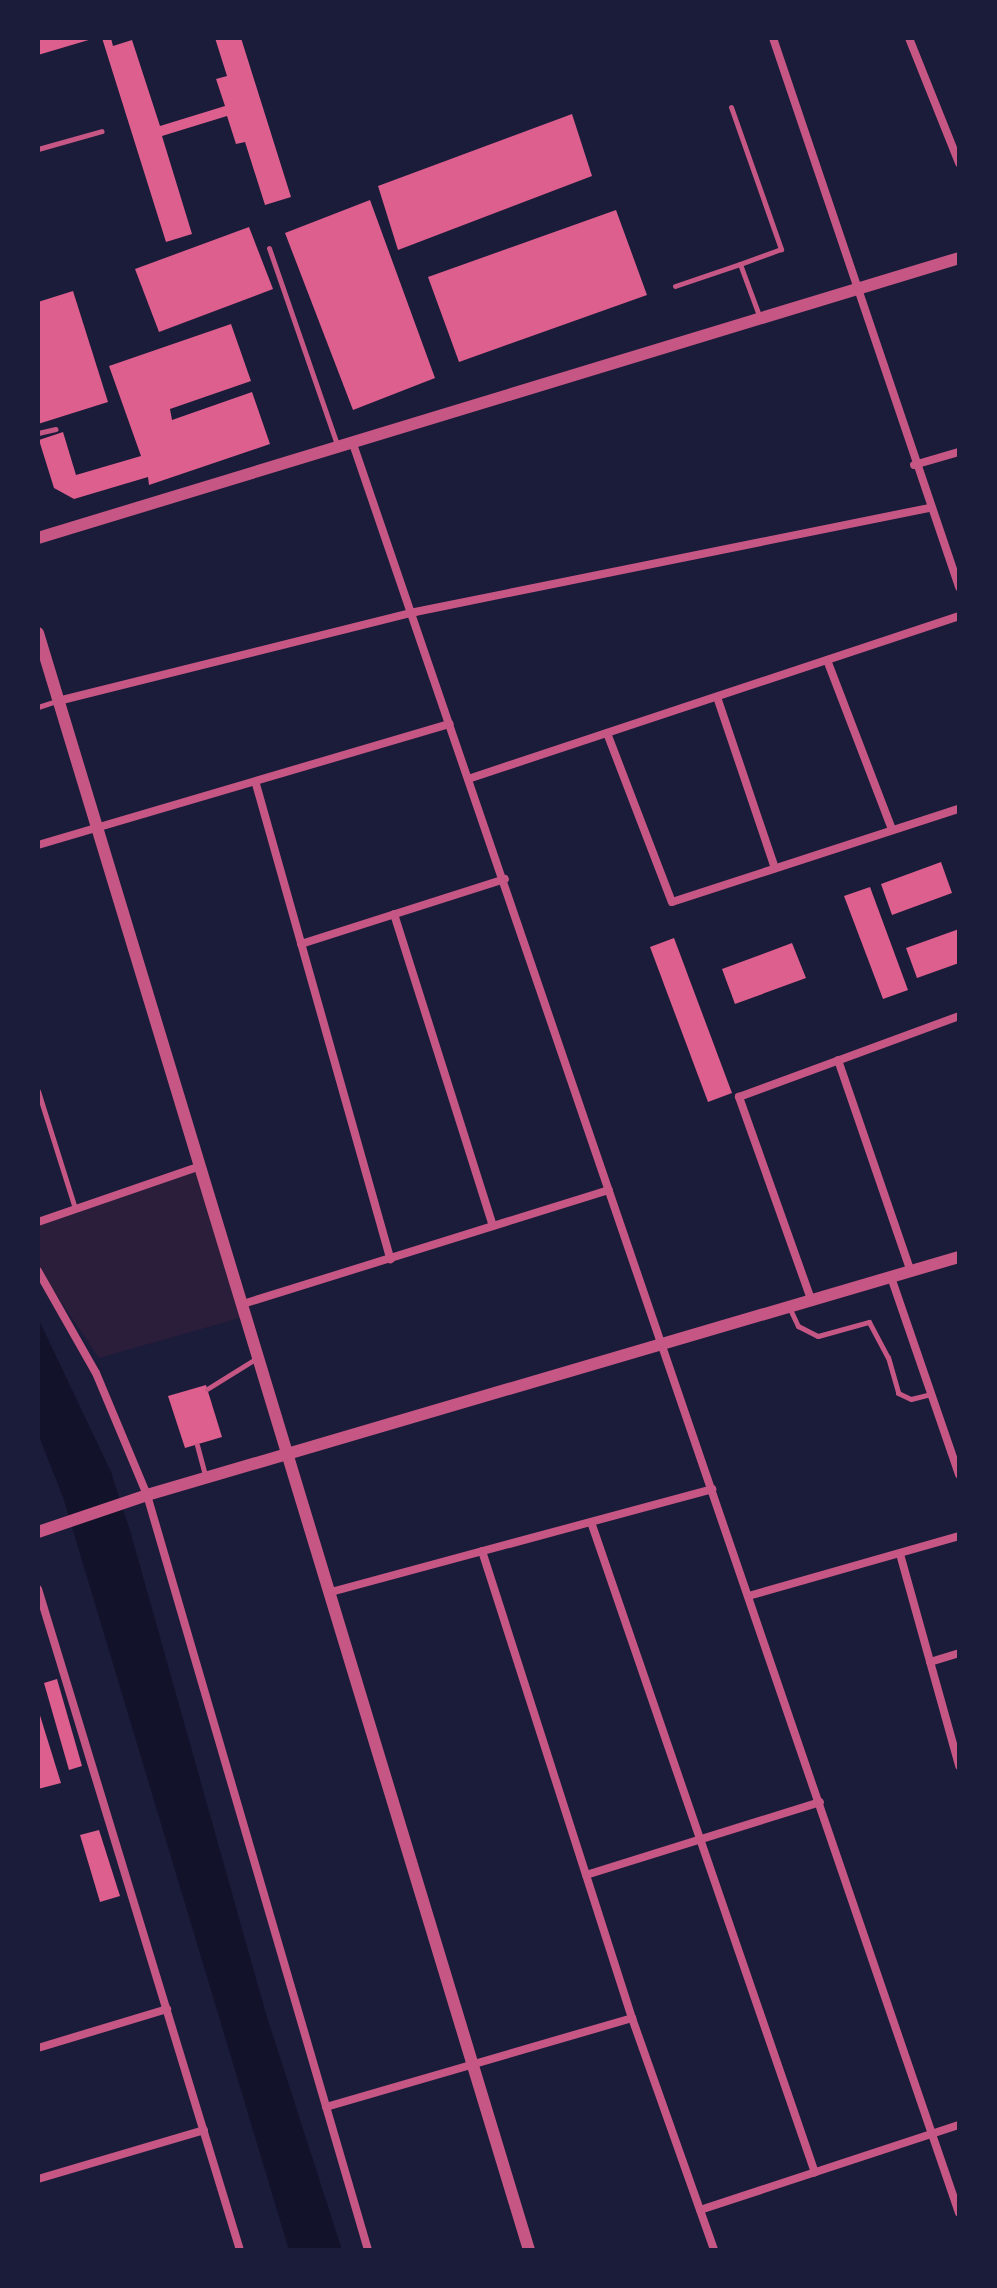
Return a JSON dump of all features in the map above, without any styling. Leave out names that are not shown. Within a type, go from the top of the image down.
[{"type":"street","points":[[773,38],[914,465],[959,587]]},
{"type":"street","points":[[909,38],[959,163]]},
{"type":"street","points":[[38,538],[959,258]]},
{"type":"street","points":[[352,441],[415,612],[450,724],[471,778],[609,1190],[712,1489],[752,1595],[959,2213]]},
{"type":"street","points":[[914,465],[959,452]]},
{"type":"street","points":[[58,701],[415,612],[929,508]]},
{"type":"street","points":[[471,778],[959,616]]},
{"type":"street","points":[[38,633],[96,828],[246,1303],[529,2250]]},
{"type":"street","points":[[827,660],[892,829]]},
{"type":"street","points":[[717,697],[774,865]]},
{"type":"street","points":[[38,845],[256,784],[450,724]]},
{"type":"street","points":[[607,733],[672,902],[774,865],[959,809]]},
{"type":"street","points":[[256,784],[390,1259]]},
{"type":"street","points":[[301,944],[505,879]]},
{"type":"street","points":[[394,914],[493,1226]]},
{"type":"street","points":[[812,1303],[739,1097],[958,1020]]},
{"type":"street","points":[[838,1060],[911,1273]]},
{"type":"street","points":[[38,1222],[201,1166]]},
{"type":"street","points":[[246,1303],[609,1190]]},
{"type":"street","points":[[38,1532],[147,1495],[892,1280],[959,1257]]},
{"type":"street","points":[[38,1271],[96,1373],[147,1495],[368,2250]]},
{"type":"street","points":[[892,1280],[959,1475]]},
{"type":"street","points":[[331,1592],[712,1489]]},
{"type":"street","points":[[591,1522],[815,2173]]},
{"type":"street","points":[[752,1595],[959,1536]]},
{"type":"street","points":[[482,1551],[632,2018],[714,2250]]},
{"type":"street","points":[[900,1554],[959,1766]]},
{"type":"street","points":[[38,1589],[240,2250]]},
{"type":"street","points":[[930,1662],[959,1653]]},
{"type":"street","points":[[948,1727],[959,1723]]},
{"type":"street","points":[[586,1875],[820,1802]]},
{"type":"street","points":[[38,2048],[167,2009]]},
{"type":"street","points":[[326,2107],[632,2018]]},
{"type":"street","points":[[700,2210],[959,2125]]},
{"type":"street","points":[[38,2179],[204,2130]]},
{"type":"lane","points":[[675,286],[781,249],[731,107]]},
{"type":"lane","points":[[38,149],[102,131]]},
{"type":"lane","points":[[269,248],[337,445]]},
{"type":"lane","points":[[740,264],[760,319]]},
{"type":"lane","points":[[38,433],[56,429]]},
{"type":"lane","points":[[38,707],[58,701]]},
{"type":"lane","points":[[38,1091],[75,1209]]},
{"type":"lane","points":[[790,1309],[798,1326],[818,1336],[869,1322],[888,1357],[898,1393],[911,1399],[931,1394]]},
{"type":"lane","points":[[207,1389],[261,1356]]},
{"type":"lane","points":[[197,1445],[206,1478]]},
{"type":"shaded area","points":[[201,1166],[240,1318],[99,1358],[38,1268],[38,1222]]},
{"type":"shaded area","points":[[38,1318],[111,1472],[266,2014],[342,2250],[289,2250],[63,1497],[38,1434]]},
{"type":"building","points":[[38,38],[92,38],[92,39],[38,55]]},
{"type":"building","points":[[102,38],[111,38],[113,46],[132,40],[160,126],[225,106],[216,79],[227,76],[215,38],[241,38],[291,197],[265,205],[245,142],[236,144],[227,116],[162,136],[192,234],[166,242]]},
{"type":"building","points":[[572,114],[592,176],[398,250],[378,186]]},
{"type":"building","points":[[370,200],[435,378],[353,410],[285,233]]},
{"type":"building","points":[[616,210],[647,295],[459,362],[428,277]]},
{"type":"building","points":[[249,227],[273,289],[159,332],[135,269]]},
{"type":"building","points":[[73,291],[108,402],[38,424],[38,302]]},
{"type":"building","points":[[231,324],[251,381],[170,409],[172,420],[252,392],[270,444],[149,485],[148,477],[74,499],[54,488],[39,440],[63,432],[76,475],[141,456],[109,366]]},
{"type":"building","points":[[941,862],[952,893],[892,915],[881,884]]},
{"type":"building","points":[[870,887],[908,990],[883,999],[844,896]]},
{"type":"building","points":[[959,929],[959,963],[917,978],[906,948]]},
{"type":"building","points":[[674,938],[732,1093],[708,1102],[650,947]]},
{"type":"building","points":[[792,943],[806,978],[735,1004],[722,969]]},
{"type":"building","points":[[206,1385],[222,1437],[185,1448],[168,1396]]},
{"type":"building","points":[[57,1679],[82,1766],[69,1770],[44,1683]]},
{"type":"building","points":[[38,1709],[61,1783],[38,1789]]},
{"type":"building","points":[[99,1830],[120,1896],[100,1902],[80,1835]]}]
